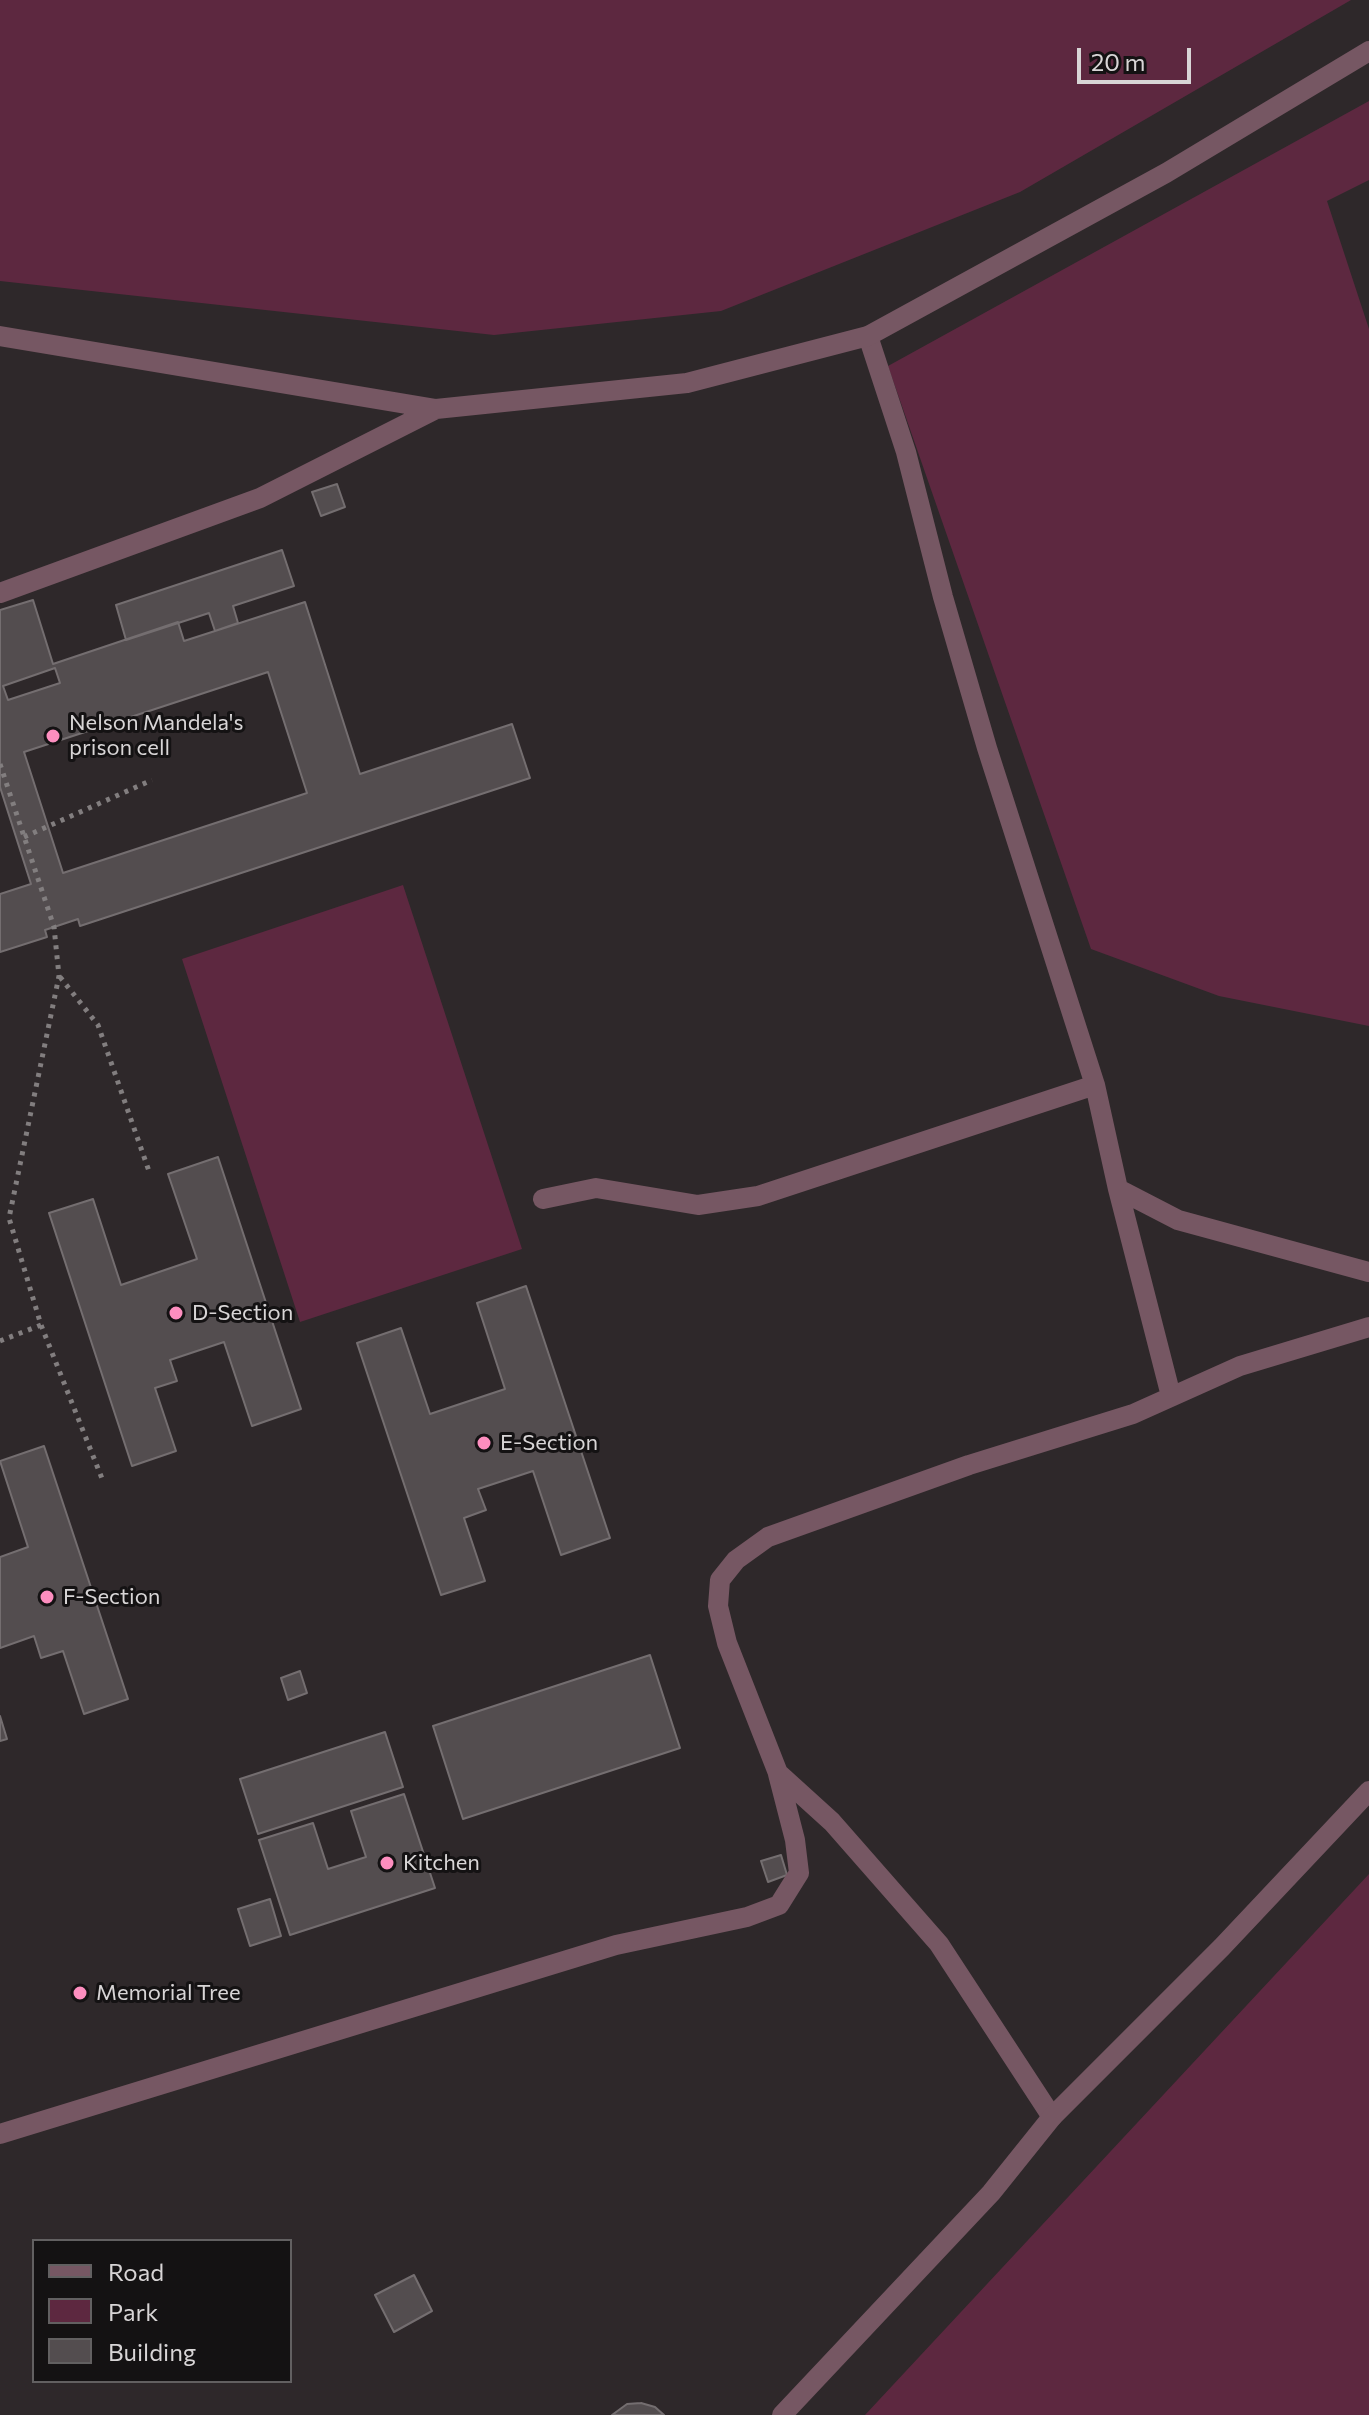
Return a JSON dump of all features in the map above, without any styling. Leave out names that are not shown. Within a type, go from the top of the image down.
[{"type":"street","points":[[0,336],[436,409],[687,383],[868,336],[1166,173],[1369,51]]},
{"type":"street","points":[[868,336],[906,452],[943,597],[987,748],[1095,1085],[1171,1396]]},
{"type":"street","points":[[0,593],[260,498],[436,409]]},
{"type":"street","points":[[543,1199],[596,1188],[698,1205],[758,1196],[1095,1085]]},
{"type":"street","points":[[1118,1189],[1178,1220],[1369,1272]]},
{"type":"street","points":[[0,2134],[616,1945],[747,1917],[779,1905],[799,1873],[795,1840],[778,1773],[727,1643],[718,1606],[720,1580],[736,1560],[768,1537],[842,1509],[969,1465],[1133,1414],[1240,1366],[1369,1327]]},
{"type":"street","points":[[778,1773],[832,1822],[939,1944],[1052,2117]]},
{"type":"street","points":[[782,2415],[991,2193],[1052,2117],[1222,1947],[1369,1791]]},
{"type":"path","points":[[0,764],[54,927],[59,976],[9,1218],[41,1325],[103,1481]]},
{"type":"path","points":[[24,837],[152,780]]},
{"type":"path","points":[[59,976],[98,1025],[150,1174]]},
{"type":"path","points":[[0,1341],[41,1325]]},
{"type":"green space","points":[[0,0],[1351,0],[1020,192],[721,311],[494,335],[0,281]]},
{"type":"green space","points":[[1369,101],[1369,180],[1327,201],[1369,329],[1369,1026],[1219,996],[1091,949],[888,366]]},
{"type":"green space","points":[[403,885],[522,1249],[300,1322],[182,959]]},
{"type":"green space","points":[[1369,1874],[1369,2415],[865,2415]]},
{"type":"building","points":[[337,484],[345,507],[321,516],[312,492]]},
{"type":"building","points":[[282,550],[294,586],[233,606],[238,623],[215,631],[209,613],[126,640],[116,605]]},
{"type":"building","points":[[33,600],[53,664],[178,622],[184,641],[305,602],[360,774],[512,724],[530,778],[80,926],[78,919],[45,930],[47,937],[0,952],[0,894],[31,884],[0,787],[0,610]],"holes":[[[55,668],[60,683],[8,700],[3,686]],[[268,672],[307,793],[63,873],[24,752]]]},
{"type":"building","name":"D-Section","points":[[218,1157],[301,1409],[252,1426],[224,1342],[170,1360],[177,1381],[155,1388],[176,1451],[132,1466],[49,1213],[93,1199],[121,1285],[197,1259],[168,1174]]},
{"type":"building","name":"E-Section","points":[[526,1286],[610,1538],[561,1555],[533,1471],[478,1489],[486,1510],[464,1518],[485,1581],[441,1595],[357,1343],[401,1328],[430,1414],[505,1389],[477,1303]]},
{"type":"building","name":"F-Section","points":[[44,1446],[128,1699],[84,1714],[63,1651],[41,1658],[34,1636],[0,1648],[0,1557],[28,1547],[0,1461]]},
{"type":"building","points":[[650,1655],[680,1748],[463,1819],[433,1726]]},
{"type":"building","points":[[300,1671],[307,1693],[288,1700],[281,1678]]},
{"type":"building","points":[[0,1716],[7,1739],[0,1741]]},
{"type":"building","name":"Kitchen","points":[[385,1732],[403,1787],[258,1834],[240,1779]]},
{"type":"building","name":"Kitchen","points":[[404,1794],[435,1888],[290,1935],[259,1840],[313,1823],[328,1869],[366,1857],[351,1811]]},
{"type":"building","points":[[781,1855],[787,1875],[768,1882],[761,1861]]},
{"type":"building","points":[[270,1899],[281,1936],[250,1946],[238,1909]]},
{"type":"building","points":[[414,2275],[432,2311],[394,2332],[375,2295]]},
{"type":"building","points":[[641,2403],[655,2407],[664,2415],[612,2415],[627,2404]]},
{"type":"place","name":"Nelson Mandela's prison cell","points":[[53,736]]},
{"type":"place","name":"D-Section","points":[[176,1313]]},
{"type":"place","name":"E-Section","points":[[484,1443]]},
{"type":"place","name":"F-Section","points":[[47,1597]]},
{"type":"place","name":"Kitchen","points":[[387,1863]]},
{"type":"place","name":"Memorial Tree","points":[[80,1993]]}]
